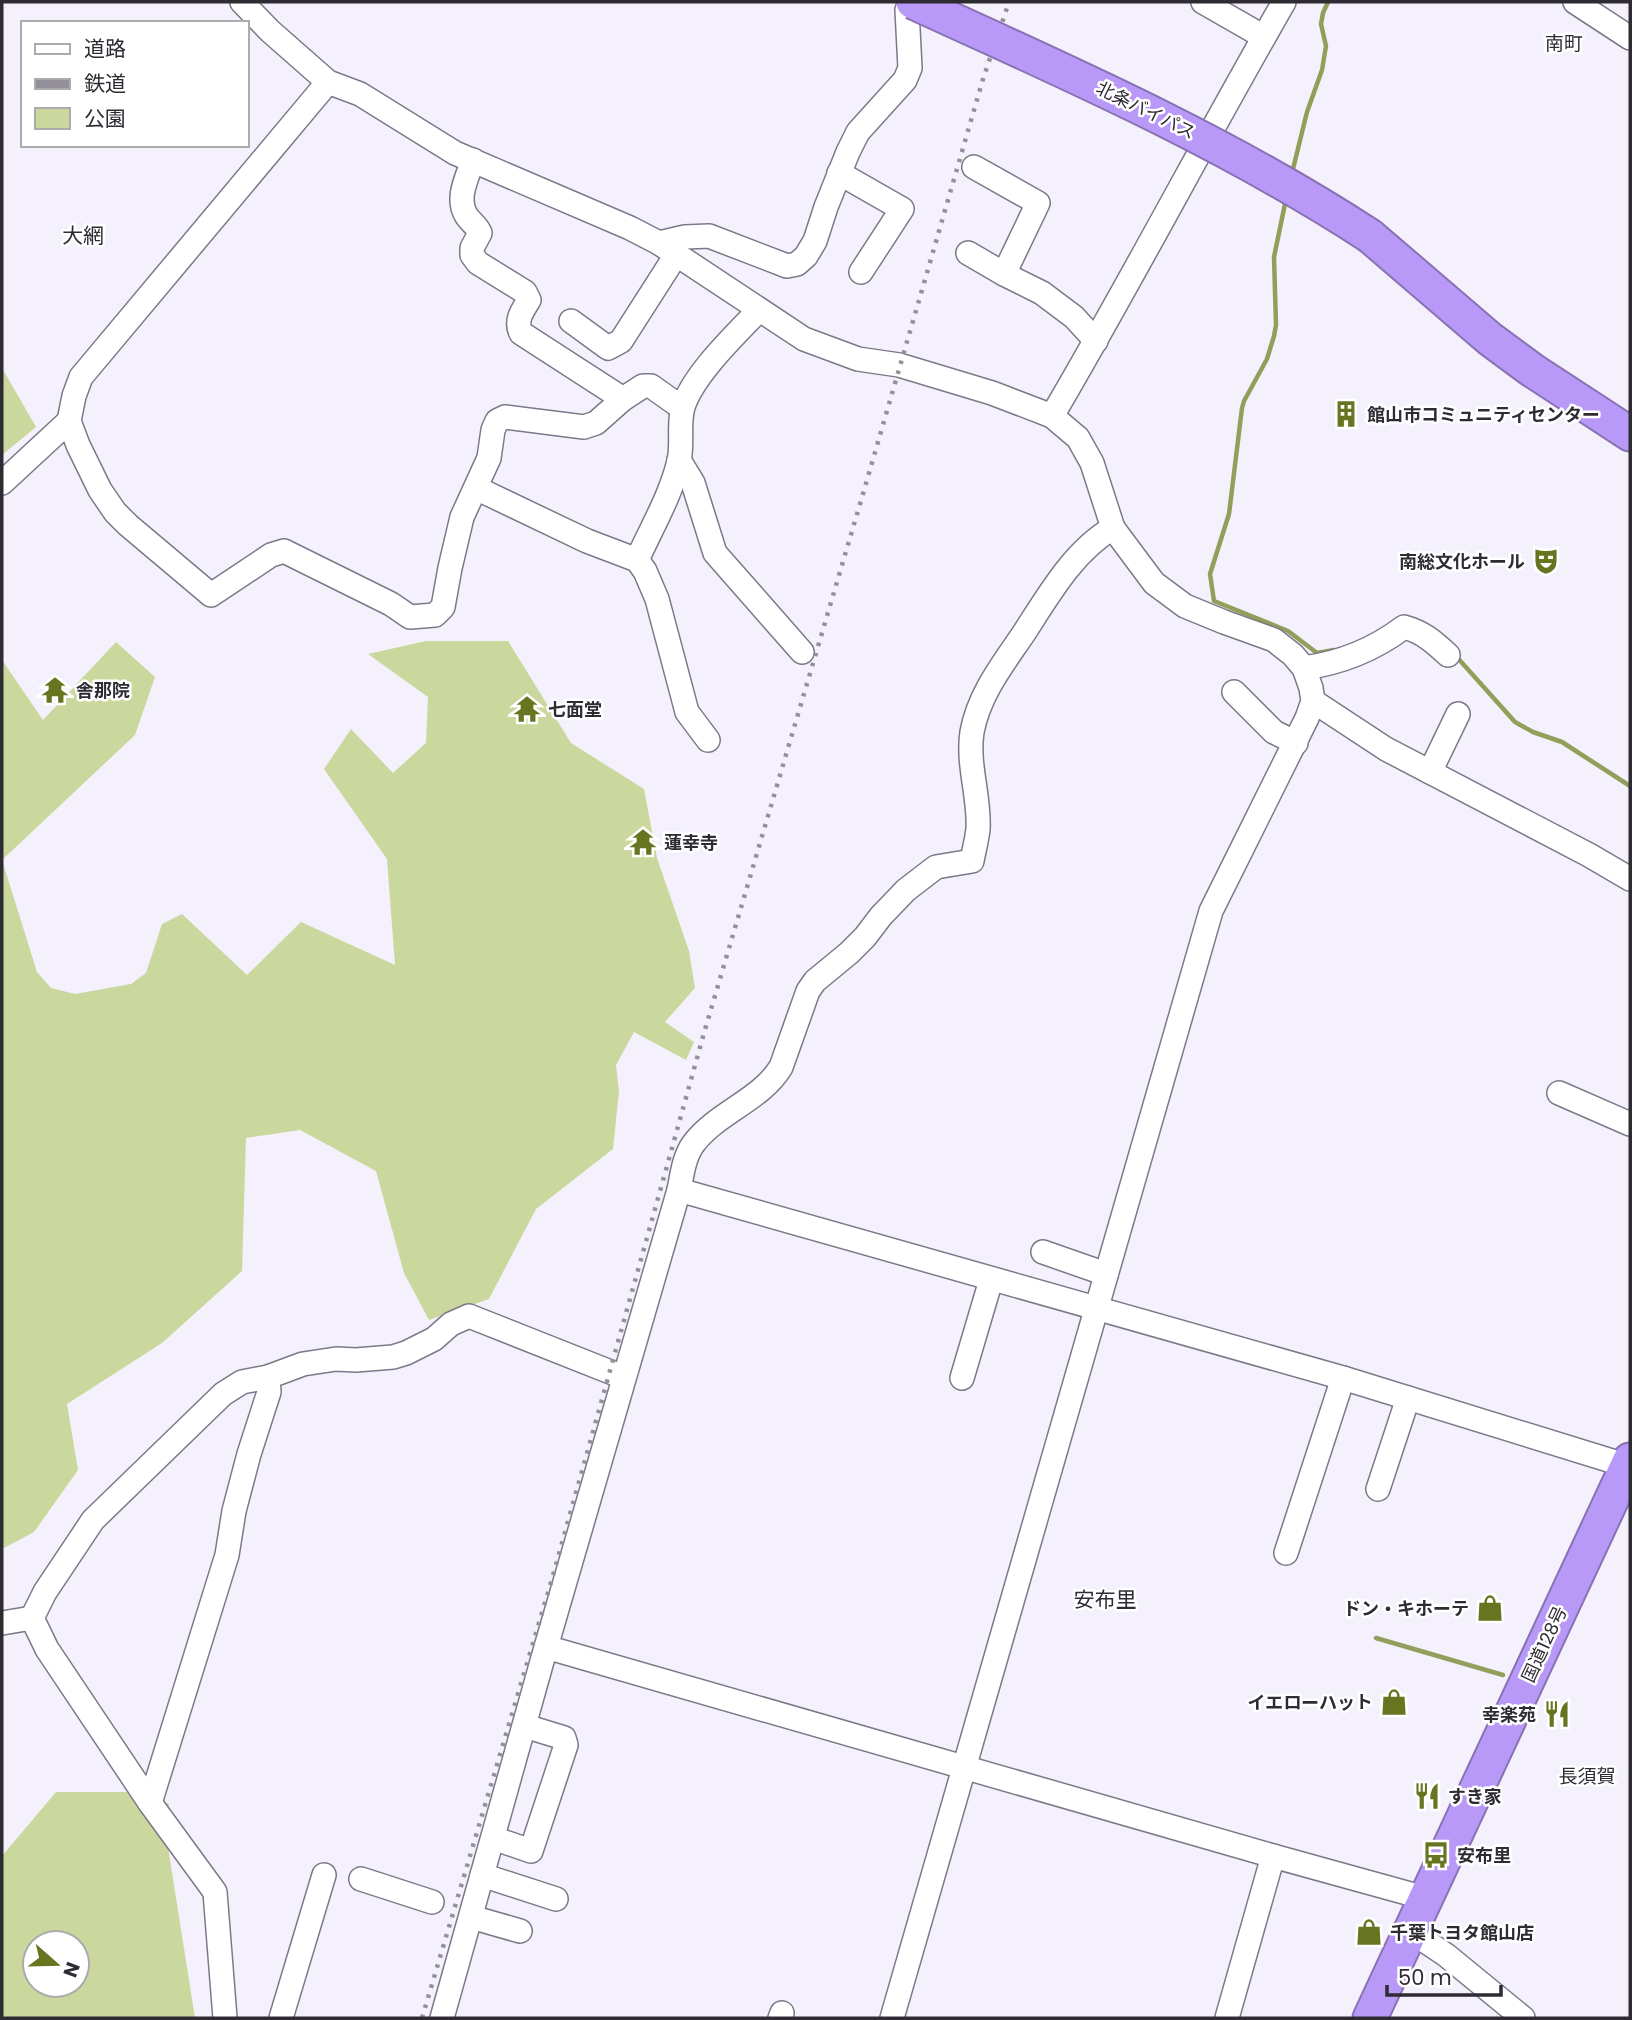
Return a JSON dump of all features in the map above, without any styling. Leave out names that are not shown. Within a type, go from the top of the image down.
[{"type":"highway","name":"北条バイパス","points":[[911,2],[1097,85],[1191,132],[1323,206],[1445,282],[1630,407]]},
{"type":"highway","name":"北条バイパス","points":[[1370,236],[1490,339],[1532,370],[1630,433]]},
{"type":"highway","name":"国道128号","points":[[1370,2018],[1629,1463]]},
{"type":"street","points":[[242,2],[270,31],[328,82],[360,94],[455,153],[630,228],[667,249],[804,339],[858,359],[899,365],[970,386],[1052,416],[1078,438],[1092,463],[1113,528],[1154,583],[1185,606],[1274,640],[1304,668],[1313,701],[1296,743],[1211,911],[892,2018]]},
{"type":"street","points":[[571,321],[607,348],[621,341],[667,249],[685,237],[709,236],[787,265],[797,264],[806,256],[815,241],[839,173],[858,132],[905,80],[909,68],[907,10],[911,2]]},
{"type":"street","points":[[1203,2],[1264,37]]},
{"type":"street","points":[[1052,416],[1284,2]]},
{"type":"street","points":[[1575,2],[1630,38]]},
{"type":"street","points":[[328,82],[81,377],[69,421],[87,467],[115,512],[211,595],[271,555],[284,551],[391,604],[410,617],[435,615],[443,607],[462,517],[489,458],[497,421],[505,417],[584,427],[596,423],[623,399],[643,386],[651,386],[682,408]]},
{"type":"street","points":[[473,160],[461,198],[466,215],[480,233],[472,248],[472,255],[478,263],[525,292],[529,300],[517,325],[521,333],[623,399]]},
{"type":"street","points":[[974,167],[1038,203],[1004,274]]},
{"type":"street","points":[[839,173],[902,209],[861,272]]},
{"type":"street","points":[[968,253],[1042,293],[1074,317],[1096,341]]},
{"type":"street","points":[[637,560],[668,494],[679,460],[682,408],[692,389],[719,352],[759,310]]},
{"type":"street","points":[[2,483],[69,421]]},
{"type":"street","points":[[679,460],[693,483],[715,553],[802,652]]},
{"type":"street","points":[[476,488],[587,541],[637,560],[657,599],[687,712],[708,740]]},
{"type":"street","points":[[442,2018],[623,1377],[679,1190],[685,1161],[693,1144],[716,1121],[776,1076],[808,991],[815,981],[857,945],[906,890],[936,867],[972,861],[978,827],[971,758],[972,734],[987,690],[1056,583],[1097,537],[1113,528]]},
{"type":"street","points":[[1304,668],[1331,663],[1373,648],[1404,627],[1431,639],[1448,655]]},
{"type":"street","points":[[1234,692],[1275,732],[1296,743]]},
{"type":"street","points":[[1313,701],[1386,749],[1630,879]]},
{"type":"street","points":[[1430,772],[1458,714]]},
{"type":"street","points":[[1559,1093],[1630,1124]]},
{"type":"street","points":[[679,1190],[1343,1378],[1629,1463]]},
{"type":"street","points":[[1043,1252],[1105,1275]]},
{"type":"street","points":[[962,1378],[991,1280]]},
{"type":"street","points":[[32,1618],[45,1592],[93,1520],[223,1394],[242,1382],[268,1377],[303,1364],[393,1357],[435,1339],[451,1324],[469,1315],[623,1377]]},
{"type":"street","points":[[150,1803],[228,1555],[234,1511],[269,1392],[268,1377]]},
{"type":"street","points":[[1286,1553],[1343,1378]]},
{"type":"street","points":[[1378,1489],[1408,1398]]},
{"type":"street","points":[[2,1623],[32,1618]]},
{"type":"street","points":[[32,1618],[47,1649],[150,1803],[215,1892],[225,2018]]},
{"type":"street","points":[[546,1647],[1425,1898]]},
{"type":"street","points":[[493,1838],[531,1851],[566,1745],[564,1738],[525,1726]]},
{"type":"street","points":[[1227,2018],[1273,1856]]},
{"type":"street","points":[[281,2018],[324,1875]]},
{"type":"street","points":[[482,1875],[556,1899]]},
{"type":"street","points":[[361,1879],[432,1902]]},
{"type":"street","points":[[471,1917],[520,1931]]},
{"type":"street","points":[[1410,1931],[1446,1955],[1523,2018]]},
{"type":"green space","points":[[2,368],[36,427],[2,455]]},
{"type":"green space","points":[[426,641],[508,641],[571,743],[644,789],[657,858],[689,951],[695,988],[665,1022],[694,1042],[686,1060],[634,1032],[616,1065],[619,1091],[613,1149],[536,1209],[489,1299],[429,1320],[404,1273],[376,1171],[300,1130],[246,1138],[242,1271],[162,1343],[67,1404],[78,1470],[34,1532],[2,1549],[2,860],[37,972],[51,988],[75,994],[131,984],[146,973],[162,924],[182,914],[247,975],[301,922],[395,965],[387,859],[324,769],[351,729],[393,773],[426,743],[428,697],[368,654]]},
{"type":"green space","points":[[116,642],[155,677],[135,735],[2,860],[2,660],[43,720]]},
{"type":"green space","points":[[56,1792],[147,1792],[169,1804],[167,1841],[195,2018],[2,2018],[2,1856]]},
{"type":"waterway","points":[[1292,173],[1307,112],[1322,70],[1326,46],[1321,24],[1328,2]]},
{"type":"waterway","points":[[1286,199],[1274,257],[1274,336],[1267,359],[1242,408],[1229,514],[1210,574],[1214,601],[1288,631],[1317,653],[1334,650]]},
{"type":"waterway","points":[[1455,655],[1515,722],[1533,732],[1562,742],[1630,786]]},
{"type":"waterway","points":[[1376,1638],[1503,1675]]},
{"type":"railway","points":[[422,2018],[552,1579],[704,1033],[983,79],[1009,2]]},
{"type":"place","name":"館山市コミュニティセンター","points":[[1346,414]]},
{"type":"place","name":"南総文化ホール","points":[[1546,561]]},
{"type":"place","name":"舎那院","points":[[55,690]]},
{"type":"place","name":"七面堂","points":[[527,709]]},
{"type":"place","name":"蓮幸寺","points":[[643,842]]},
{"type":"place","name":"ドン・キホーテ","points":[[1490,1608]]},
{"type":"place","name":"イエローハット","points":[[1394,1702]]},
{"type":"place","name":"幸楽苑","points":[[1557,1714]]},
{"type":"place","name":"すき家","points":[[1427,1796]]},
{"type":"place","name":"安布里","points":[[1436,1855]]},
{"type":"place","name":"千葉トヨタ館山店","points":[[1369,1932]]},
{"type":"district","name":"南町","points":[[1564,43]]},
{"type":"district","name":"大網","points":[[83,235]]},
{"type":"district","name":"安布里","points":[[1105,1599]]},
{"type":"district","name":"長須賀","points":[[1587,1776]]}]
